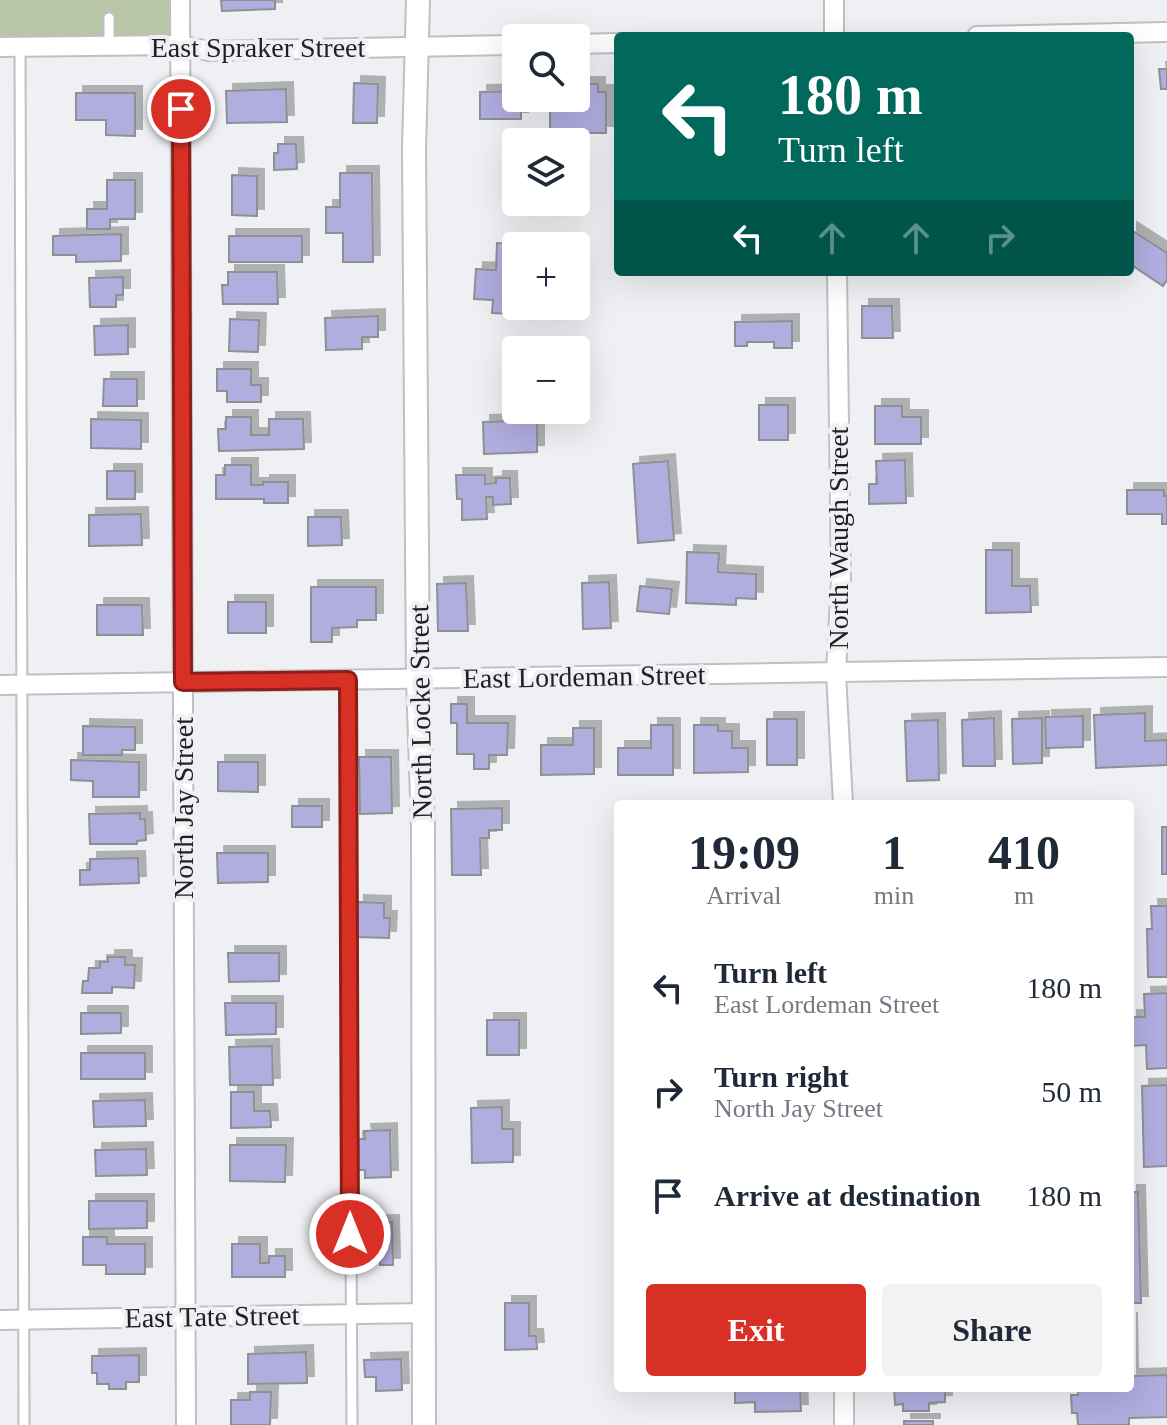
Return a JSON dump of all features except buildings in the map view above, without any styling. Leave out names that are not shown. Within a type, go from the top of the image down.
[{"type":"street","name":"North Jay Street","points":[[180,0],[186,1425]]},
{"type":"street","name":"North Locke Street","points":[[418,0],[414,149],[418,679],[423,828],[424,1425]]},
{"type":"street","points":[[834,0],[834,32]]},
{"type":"street","points":[[1134,33],[1167,32]]},
{"type":"street","points":[[590,44],[614,43]]},
{"type":"street","name":"East Spraker Street","points":[[0,47],[180,45],[209,51],[502,45]]},
{"type":"street","name":"North Waugh Street","points":[[837,276],[841,580],[836,673],[843,800]]},
{"type":"street","name":"East Lordeman Street","points":[[0,685],[1167,667]]},
{"type":"street","name":"East Tate Street","points":[[0,1320],[424,1313]]},
{"type":"street","points":[[844,1392],[844,1425]]},
{"type":"lane","points":[[109,18],[109,46]]},
{"type":"lane","points":[[20,47],[24,1425]]},
{"type":"lane","points":[[348,680],[352,1425]]},
{"type":"green space","points":[[0,0],[180,0],[180,45],[0,48]]},
{"type":"route","points":[[181,109],[183,682],[348,680],[350,1234]]}]
